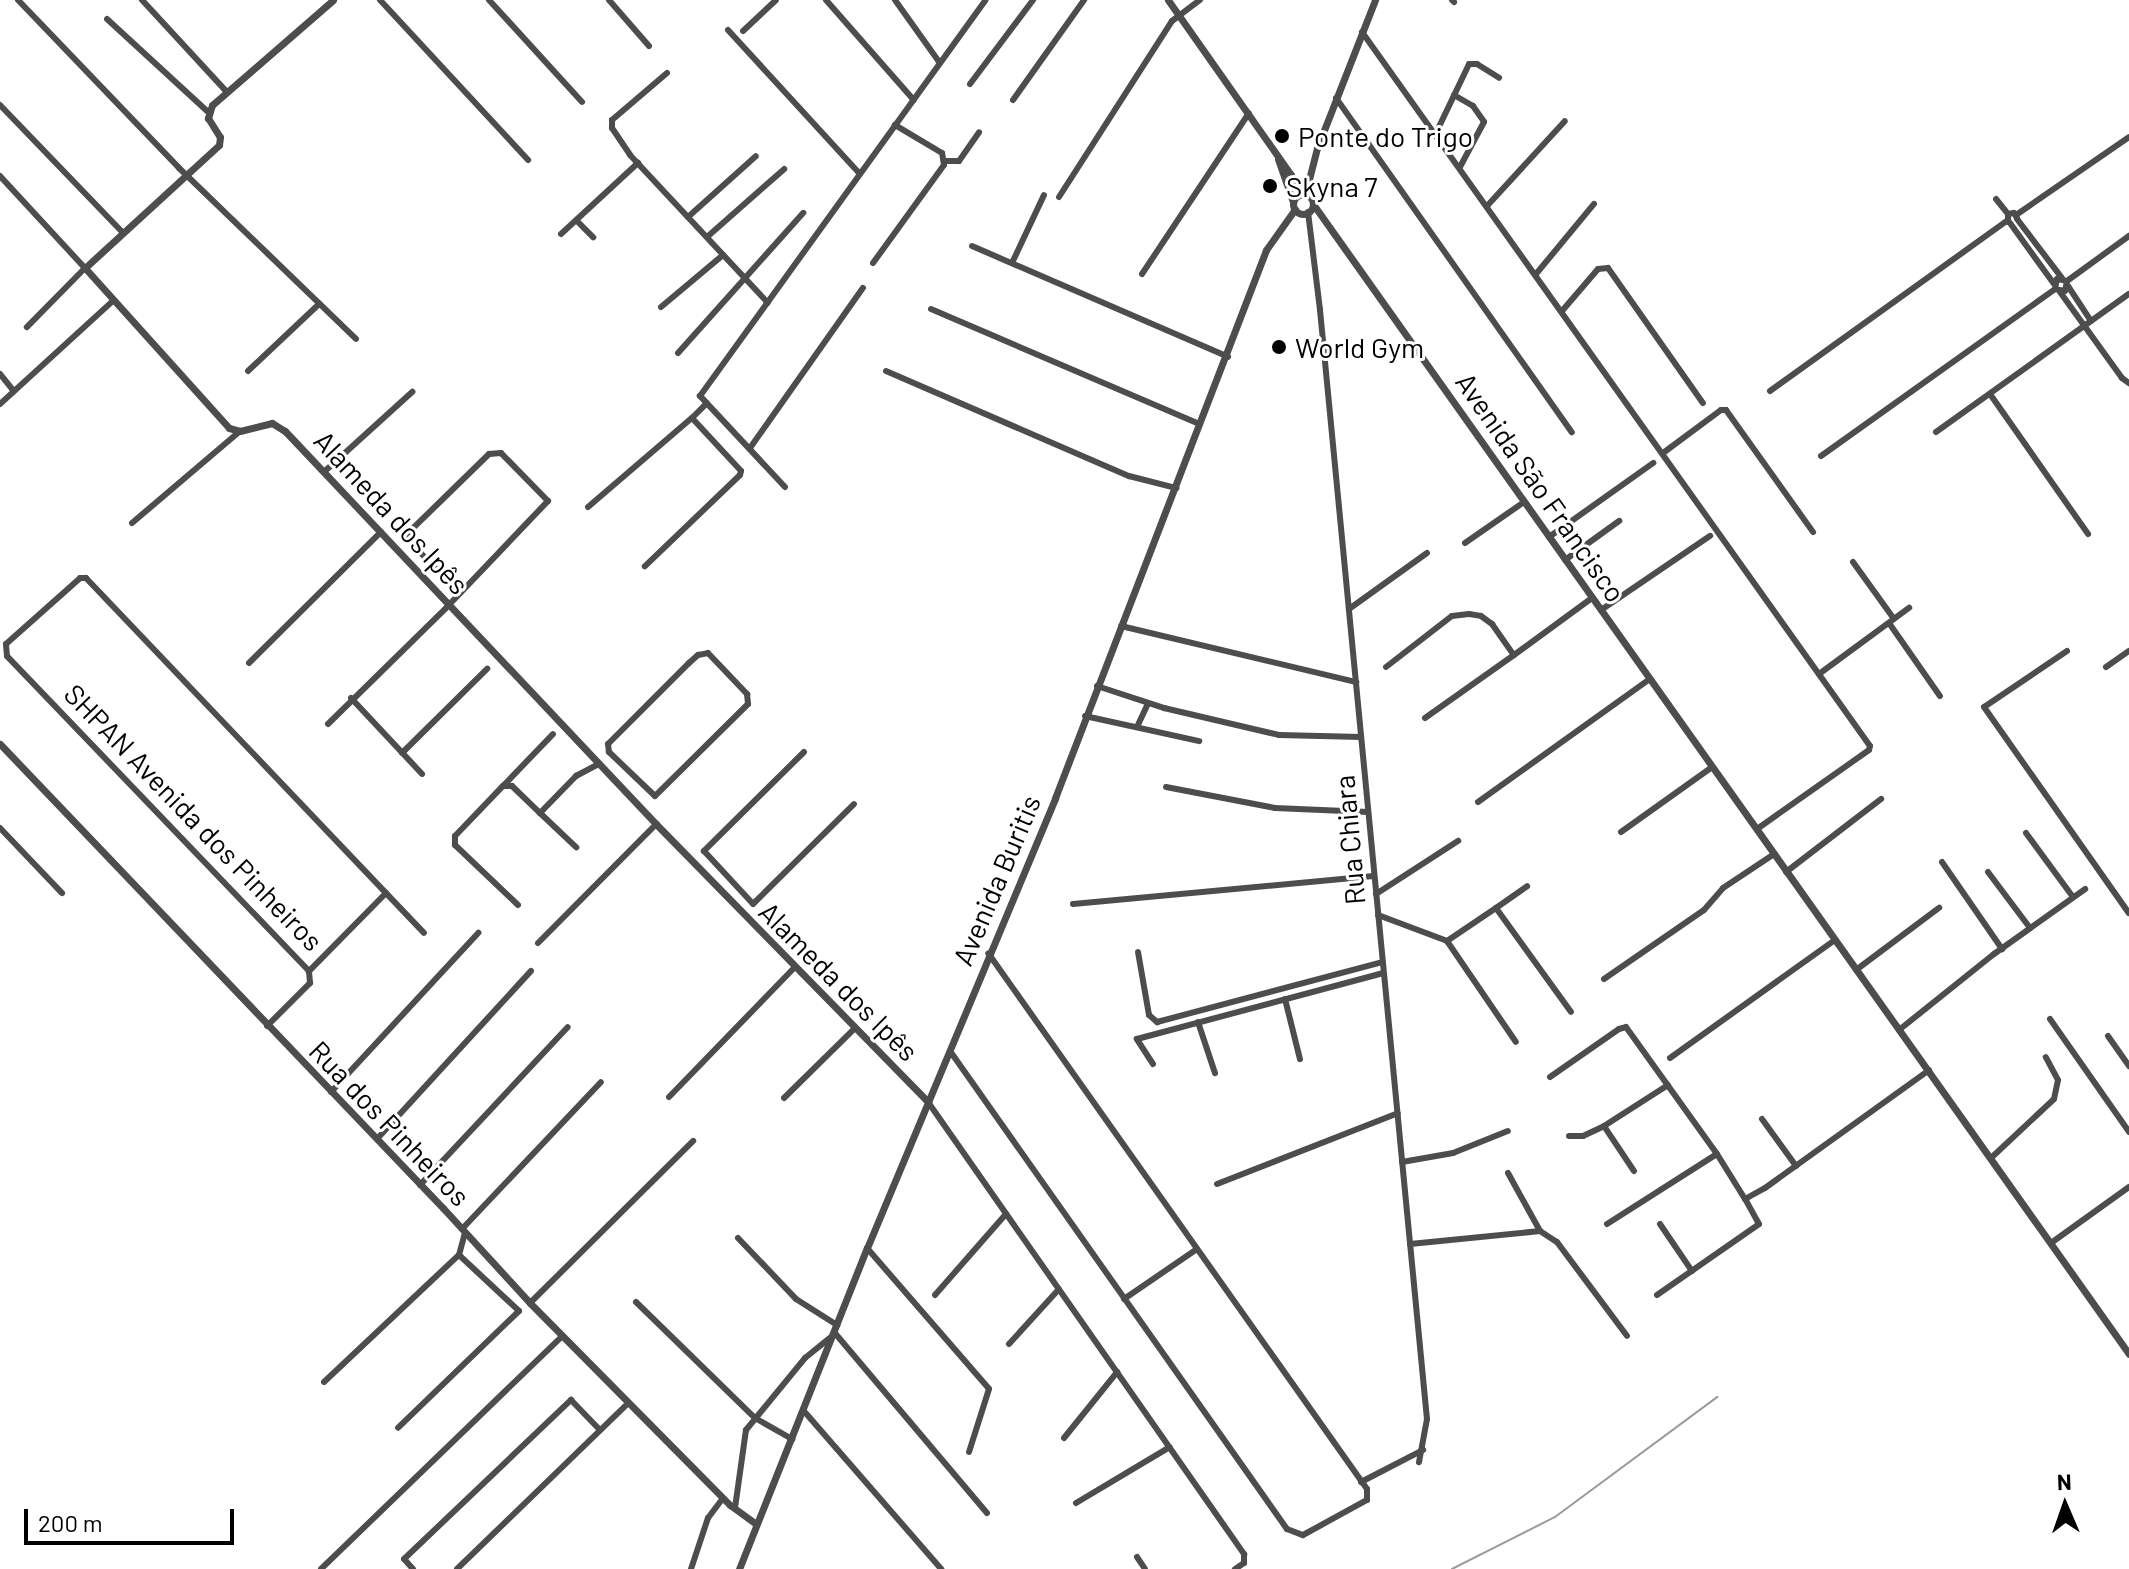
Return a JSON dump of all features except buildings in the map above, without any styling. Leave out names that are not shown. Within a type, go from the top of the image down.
[{"type":"street","points":[[18,0],[187,175],[356,339]]},
{"type":"street","points":[[142,0],[227,92]]},
{"type":"street","points":[[208,112],[333,0]]},
{"type":"street","points":[[380,0],[528,160]]},
{"type":"street","points":[[489,0],[582,102]]},
{"type":"street","points":[[609,0],[649,46]]},
{"type":"street","points":[[743,31],[776,0]]},
{"type":"street","points":[[826,0],[914,100]]},
{"type":"street","points":[[895,0],[940,63]]},
{"type":"street","points":[[785,487],[700,396],[986,0]]},
{"type":"street","points":[[970,84],[1033,0]]},
{"type":"street","points":[[1013,100],[1084,0]]},
{"type":"street","points":[[1168,0],[1303,195]]},
{"type":"street","points":[[1059,197],[1179,15],[1200,0]]},
{"type":"street","points":[[1303,195],[1317,148],[1375,0]]},
{"type":"street","points":[[27,327],[85,268],[221,143],[208,112],[107,19]]},
{"type":"street","points":[[728,30],[860,174]]},
{"type":"street","points":[[1362,32],[1663,453],[1869,750],[1757,829]]},
{"type":"street","points":[[1436,133],[1469,64],[1477,64],[1499,78]]},
{"type":"street","points":[[667,73],[611,124],[638,163],[768,303]]},
{"type":"street","points":[[1454,95],[1473,106],[1484,122],[1460,167]]},
{"type":"street","points":[[1336,97],[1572,432]]},
{"type":"street","points":[[0,105],[123,233]]},
{"type":"street","points":[[1142,274],[1249,113]]},
{"type":"street","points":[[1487,206],[1565,121]]},
{"type":"street","points":[[895,125],[942,153],[945,161]]},
{"type":"street","points":[[945,161],[959,161],[979,132]]},
{"type":"street","points":[[1770,391],[2129,137]]},
{"type":"street","points":[[1276,154],[1294,206],[1301,214],[1308,212],[1313,204]]},
{"type":"street","points":[[688,217],[756,156]]},
{"type":"street","points":[[873,263],[945,161]]},
{"type":"street","points":[[561,234],[638,163]]},
{"type":"street","points":[[707,237],[784,169]]},
{"type":"street","points":[[0,176],[224,424],[240,431],[132,523]]},
{"type":"street","points":[[1012,263],[1044,195]]},
{"type":"street","name":"Avenida São Francisco","points":[[1303,195],[1313,204],[2129,1354]]},
{"type":"street","name":"Avenida Buritis","points":[[739,1569],[867,1248],[1055,798],[1199,424],[1228,357],[1266,250],[1303,195]]},
{"type":"street","points":[[1996,199],[2066,282],[2122,378],[2129,383]]},
{"type":"street","points":[[1536,274],[1594,204]]},
{"type":"street","name":"Rua Chiara","points":[[1308,212],[1427,1419],[1419,1462]]},
{"type":"street","points":[[678,353],[803,213]]},
{"type":"street","points":[[2012,218],[2056,288],[2088,323]]},
{"type":"street","points":[[577,221],[593,237]]},
{"type":"street","points":[[1821,456],[2129,236]]},
{"type":"street","points":[[972,246],[1228,357]]},
{"type":"street","points":[[661,307],[723,255]]},
{"type":"street","points":[[1562,311],[1598,269],[1608,268],[1703,403]]},
{"type":"street","points":[[2056,288],[2066,282]]},
{"type":"street","points":[[750,448],[863,288]]},
{"type":"street","points":[[1936,432],[2129,294]]},
{"type":"street","points":[[0,404],[114,300]]},
{"type":"street","points":[[2072,308],[2079,302]]},
{"type":"street","points":[[248,371],[319,304]]},
{"type":"street","points":[[931,309],[1199,424]]},
{"type":"street","points":[[886,371],[1129,476],[1176,488]]},
{"type":"street","points":[[0,374],[14,391]]},
{"type":"street","points":[[325,471],[412,392]]},
{"type":"street","points":[[1990,394],[2088,534]]},
{"type":"street","points":[[588,507],[707,403]]},
{"type":"street","points":[[1663,453],[1721,410],[1726,410],[1813,532]]},
{"type":"street","points":[[645,566],[740,475],[741,471],[692,418]]},
{"type":"street","name":"Alameda dos Ipês","points":[[240,431],[275,423],[325,471],[792,970],[928,1102]]},
{"type":"street","points":[[328,724],[351,698],[449,605],[548,501],[501,453],[489,454],[409,532],[410,542],[460,593]]},
{"type":"street","points":[[1549,537],[1653,463]]},
{"type":"street","points":[[1465,543],[1524,502]]},
{"type":"street","points":[[1565,560],[1619,521]]},
{"type":"street","points":[[249,663],[381,532]]},
{"type":"street","points":[[1601,610],[1710,536]]},
{"type":"street","points":[[1349,609],[1427,553]]},
{"type":"street","points":[[1853,562],[1940,696]]},
{"type":"street","name":"SHPAN Avenida dos Pinheiros","points":[[81,577],[90,581],[386,893],[309,971],[5,653],[6,644],[81,577]]},
{"type":"street","points":[[1425,718],[1592,598]]},
{"type":"street","points":[[1819,674],[1909,608]]},
{"type":"street","points":[[1386,667],[1452,616],[1469,614],[1481,616],[1492,624],[1514,655]]},
{"type":"street","points":[[1121,626],[1356,682]]},
{"type":"street","points":[[2067,651],[1986,703],[1985,711],[2129,913]]},
{"type":"street","points":[[2106,667],[2129,651]]},
{"type":"street","points":[[708,653],[747,694],[748,704],[659,796],[628,771],[606,748],[608,744],[689,663],[698,655],[708,653]]},
{"type":"street","points":[[402,753],[487,669]]},
{"type":"street","points":[[1478,802],[1650,679]]},
{"type":"street","points":[[1097,686],[1148,703],[1279,735],[1361,737]]},
{"type":"street","points":[[351,698],[422,774]]},
{"type":"street","points":[[1137,727],[1148,703]]},
{"type":"street","points":[[1085,716],[1199,741]]},
{"type":"street","points":[[518,905],[454,840],[553,734]]},
{"type":"street","name":"Rua dos Pinheiros","points":[[0,744],[530,1303],[723,1498],[756,1524]]},
{"type":"street","points":[[804,752],[704,851],[753,904],[854,804]]},
{"type":"street","points":[[540,813],[576,776],[599,764]]},
{"type":"street","points":[[1621,832],[1712,767]]},
{"type":"street","points":[[616,782],[628,771]]},
{"type":"street","points":[[503,786],[512,786],[576,847]]},
{"type":"street","points":[[1166,787],[1275,808],[1368,812]]},
{"type":"street","points":[[1786,872],[1881,799]]},
{"type":"street","points":[[538,943],[656,824]]},
{"type":"street","points":[[0,828],[62,893]]},
{"type":"street","points":[[2026,833],[2073,897]]},
{"type":"street","points":[[1376,894],[1458,841]]},
{"type":"street","points":[[1604,979],[1704,910],[1723,888],[1774,854]]},
{"type":"street","points":[[1942,862],[2002,949]]},
{"type":"street","points":[[1988,872],[2030,928]]},
{"type":"street","points":[[719,889],[727,876]]},
{"type":"street","points":[[1073,904],[1374,876]]},
{"type":"street","points":[[1447,941],[1527,886]]},
{"type":"street","points":[[1899,1030],[2085,889]]},
{"type":"street","points":[[386,893],[424,933]]},
{"type":"street","points":[[1496,908],[1571,1012]]},
{"type":"street","points":[[1856,970],[1939,908]]},
{"type":"street","points":[[1378,915],[1447,941],[1516,1042]]},
{"type":"street","points":[[331,1092],[478,933]]},
{"type":"street","points":[[1670,1058],[1835,940]]},
{"type":"street","points":[[1138,952],[1149,1015],[1157,1022],[1382,962]]},
{"type":"street","points":[[950,1051],[1292,1533],[1303,1535],[1365,1502],[1368,1494],[1361,1482],[988,953]]},
{"type":"street","points":[[669,1097],[792,970]]},
{"type":"street","points":[[267,1026],[310,983],[309,971]]},
{"type":"street","points":[[377,1139],[531,971]]},
{"type":"street","points":[[1153,1064],[1137,1039],[1383,973]]},
{"type":"street","points":[[1285,999],[1300,1059]]},
{"type":"street","points":[[2050,1019],[2129,1132]]},
{"type":"street","points":[[1198,1022],[1215,1073]]},
{"type":"street","points":[[420,1185],[568,1027]]},
{"type":"street","points":[[1550,1077],[1626,1027],[1717,1154],[1759,1224],[1657,1295]]},
{"type":"street","points":[[784,1098],[855,1028]]},
{"type":"street","points":[[2108,1036],[2129,1066]]},
{"type":"street","points":[[1991,1158],[2054,1099],[2058,1080],[2046,1057]]},
{"type":"street","points":[[1745,1199],[1929,1070]]},
{"type":"street","points":[[324,1382],[459,1255],[463,1231],[601,1082]]},
{"type":"street","points":[[1569,1136],[1583,1136],[1604,1126],[1668,1085]]},
{"type":"street","points":[[928,1102],[1244,1554],[1244,1563],[1235,1569]]},
{"type":"street","points":[[1217,1184],[1398,1113]]},
{"type":"street","points":[[1762,1119],[1796,1166]]},
{"type":"street","points":[[1604,1126],[1634,1171]]},
{"type":"street","points":[[1402,1162],[1453,1153],[1508,1131]]},
{"type":"street","points":[[530,1303],[693,1141]]},
{"type":"street","points":[[1607,1224],[1717,1154]]},
{"type":"street","points":[[1508,1173],[1540,1231],[1557,1242],[1627,1336]]},
{"type":"street","points":[[2051,1243],[2129,1187]]},
{"type":"street","points":[[935,1295],[1006,1214]]},
{"type":"street","points":[[1660,1224],[1692,1271]]},
{"type":"street","points":[[1410,1244],[1540,1231]]},
{"type":"street","points":[[738,1238],[796,1299],[834,1331],[987,1513]]},
{"type":"street","points":[[867,1248],[989,1389],[969,1452]]},
{"type":"street","points":[[1124,1299],[1197,1249]]},
{"type":"street","points":[[398,1428],[519,1311],[459,1255]]},
{"type":"street","points":[[1009,1344],[1059,1289]]},
{"type":"street","points":[[636,1302],[755,1418],[792,1439]]},
{"type":"street","points":[[735,1508],[746,1430],[805,1358],[834,1331]]},
{"type":"street","points":[[321,1569],[562,1336]]},
{"type":"street","points":[[1064,1438],[1117,1372]]},
{"type":"street","points":[[413,1569],[404,1559],[571,1400],[600,1430]]},
{"type":"street","points":[[457,1569],[628,1403]]},
{"type":"street","points":[[803,1410],[941,1569]]},
{"type":"street","points":[[1076,1503],[1170,1447]]},
{"type":"street","points":[[1361,1482],[1423,1450]]},
{"type":"street","points":[[691,1569],[708,1518],[723,1498]]},
{"type":"street","points":[[1137,1557],[1145,1569]]},
{"type":"waterway","points":[[1452,1569],[1555,1517],[1717,1397]]},
{"type":"place","name":"Ponte do Trigo","points":[[1282,136]]},
{"type":"place","name":"Skyna 7","points":[[1270,186]]},
{"type":"place","name":"World Gym","points":[[1279,347]]}]
